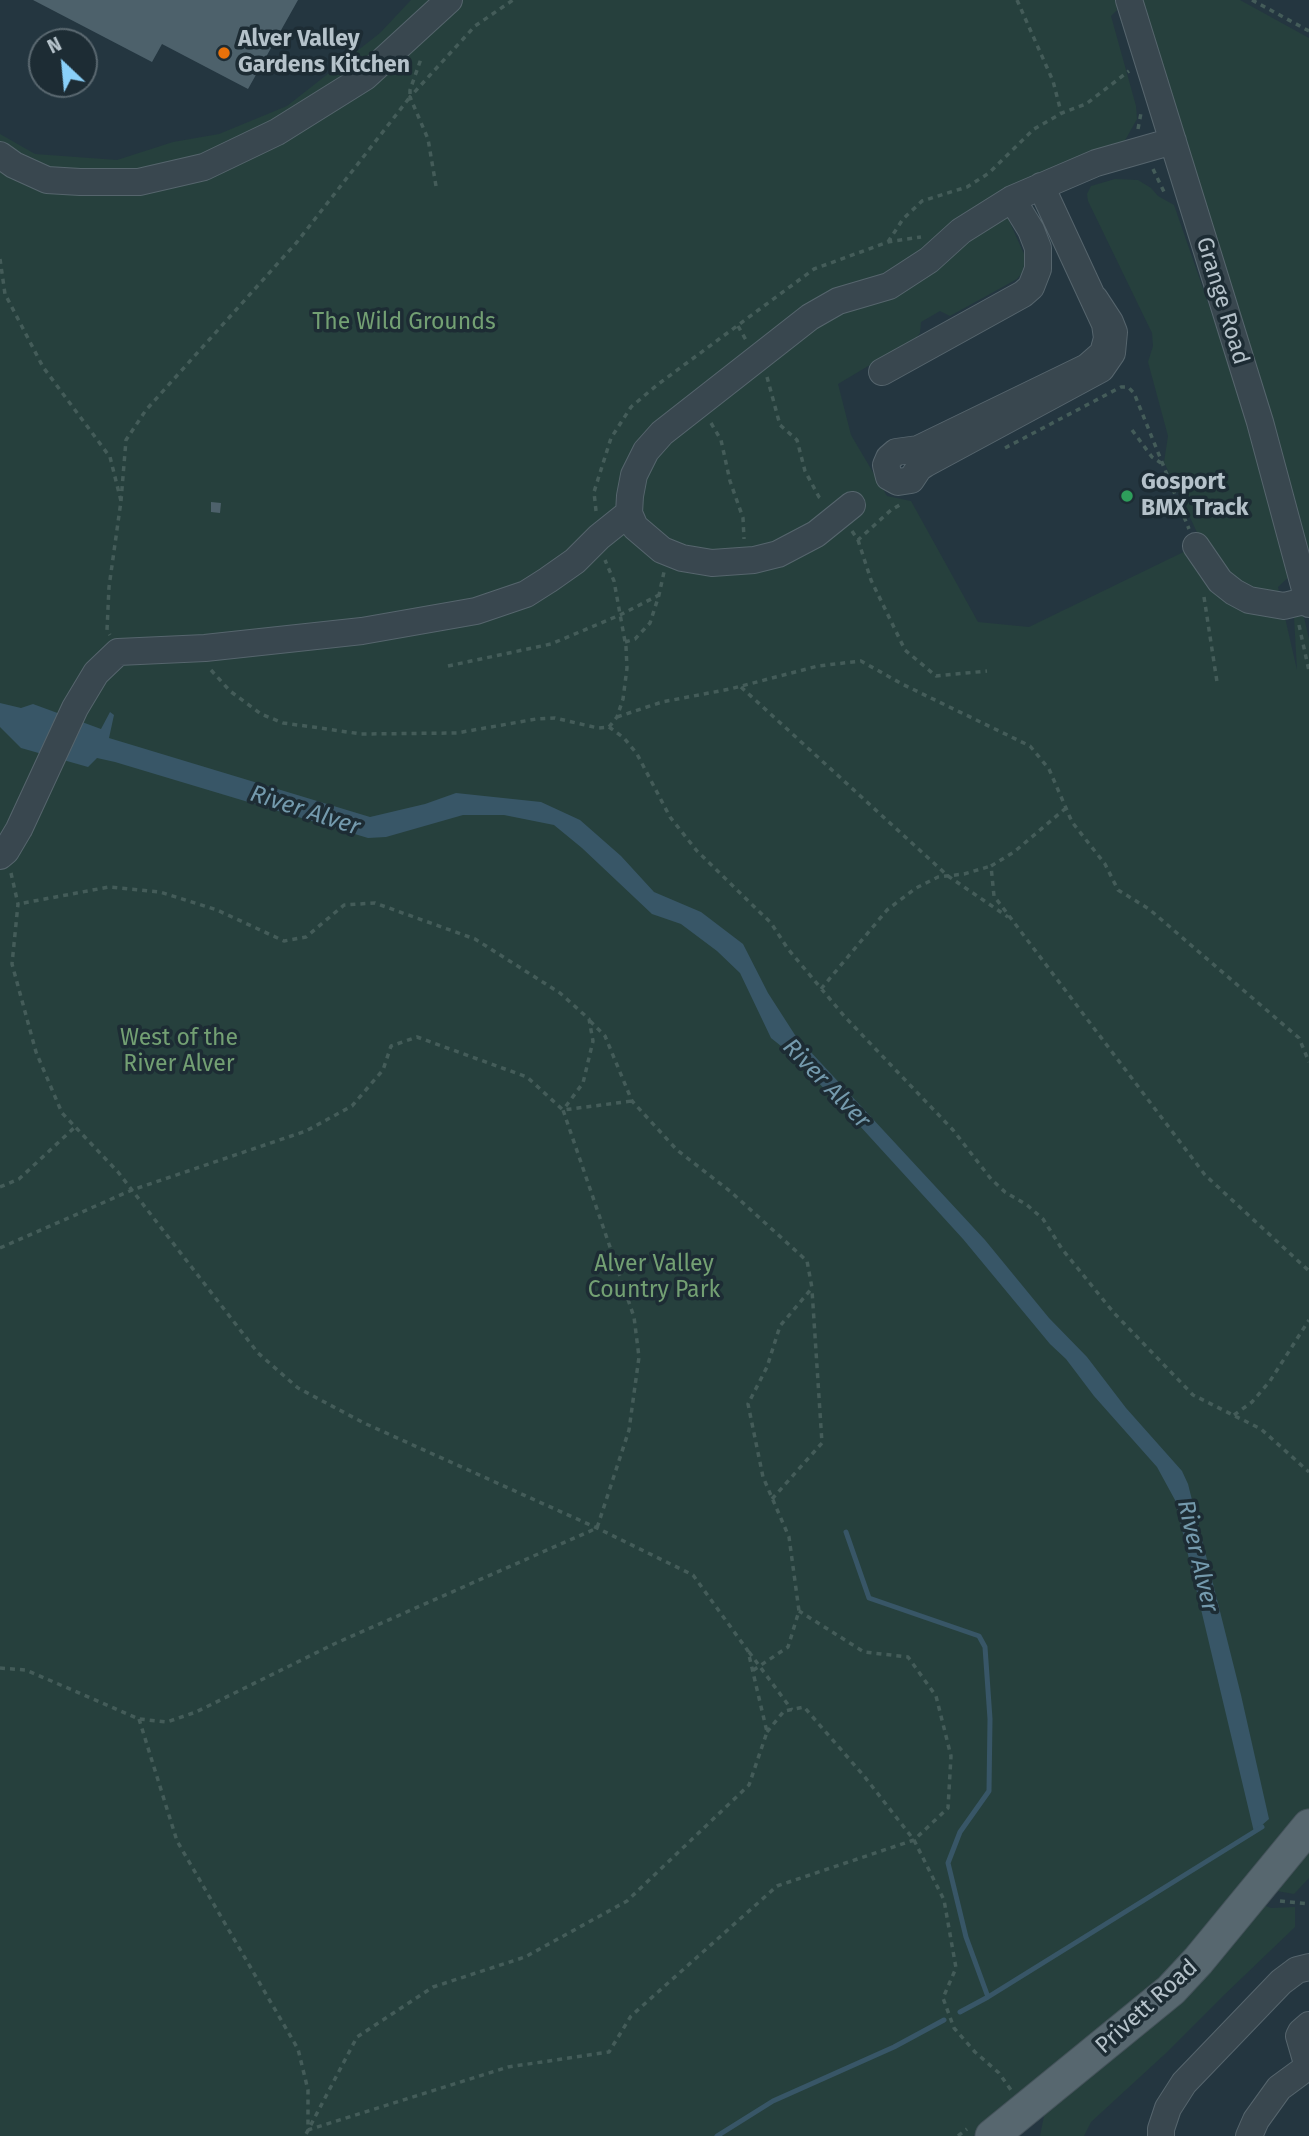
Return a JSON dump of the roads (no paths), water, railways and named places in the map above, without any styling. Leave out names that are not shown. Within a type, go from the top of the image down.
[{"type":"main road","name":"Privett Road","points":[[980,2132],[1171,1990],[1309,1826]]},
{"type":"street","points":[[0,155],[14,165],[47,180],[80,182],[139,182],[204,167],[277,132],[365,77],[449,0]]},
{"type":"street","name":"Grange Road","points":[[1129,0],[1260,422],[1308,602]]},
{"type":"street","points":[[846,510],[816,534],[778,554],[744,561],[712,563],[682,558],[666,552],[648,540],[635,527],[629,513],[629,496],[646,451],[662,433],[810,317],[838,300],[890,286],[929,260],[961,231],[1012,199],[1096,163],[1173,141]]},
{"type":"street","points":[[1041,187],[1095,299],[1107,334],[1106,345],[1098,359],[1087,367],[918,449],[896,452],[886,465],[889,477],[898,482],[908,482],[925,464],[1101,369],[1112,353],[1114,332],[1095,299]]},
{"type":"street","points":[[882,372],[1023,294],[1031,287],[1038,269],[1038,248],[1031,230],[1012,199]]},
{"type":"street","points":[[3,853],[19,830],[75,708],[96,673],[118,652],[205,648],[362,631],[476,611],[526,594],[557,574],[629,513]]},
{"type":"street","points":[[1196,546],[1220,581],[1248,600],[1284,606],[1308,602]]},
{"type":"street","points":[[1161,2136],[1168,2108],[1184,2082],[1281,1982],[1297,1970],[1309,1967]]},
{"type":"street","points":[[1252,2135],[1256,2120],[1279,2088],[1309,2066],[1299,2036],[1309,2025]]},
{"type":"water","name":"River Alver","points":[[0,703],[21,708],[33,704],[101,729],[110,712],[114,715],[109,738],[370,817],[425,804],[456,793],[541,802],[580,820],[621,856],[654,892],[701,912],[743,944],[768,993],[795,1035],[985,1240],[1182,1471],[1188,1484],[1241,1695],[1269,1819],[1254,1832],[1175,1500],[1157,1467],[963,1239],[859,1125],[791,1054],[771,1038],[740,973],[717,951],[681,924],[652,914],[554,825],[504,815],[463,815],[386,837],[368,838],[115,762],[97,758],[88,767],[21,748],[0,727]]},
{"type":"waterway","points":[[846,1532],[869,1598],[979,1636],[985,1647],[990,1719],[989,1791],[960,1832],[948,1863],[966,1937],[988,1997]]},
{"type":"waterway","points":[[960,2012],[1262,1827]]},
{"type":"waterway","points":[[717,2136],[773,2101],[894,2047],[944,2020]]},
{"type":"place","name":"Alver Valley Gardens Kitchen","points":[[224,53]]},
{"type":"place","name":"Gosport BMX Track","points":[[1127,496]]},
{"type":"park label","name":"The Wild Grounds","points":[[404,323]]},
{"type":"park label","name":"West of the River Alver","points":[[179,1052]]},
{"type":"park label","name":"Alver Valley Country Park","points":[[654,1278]]}]
